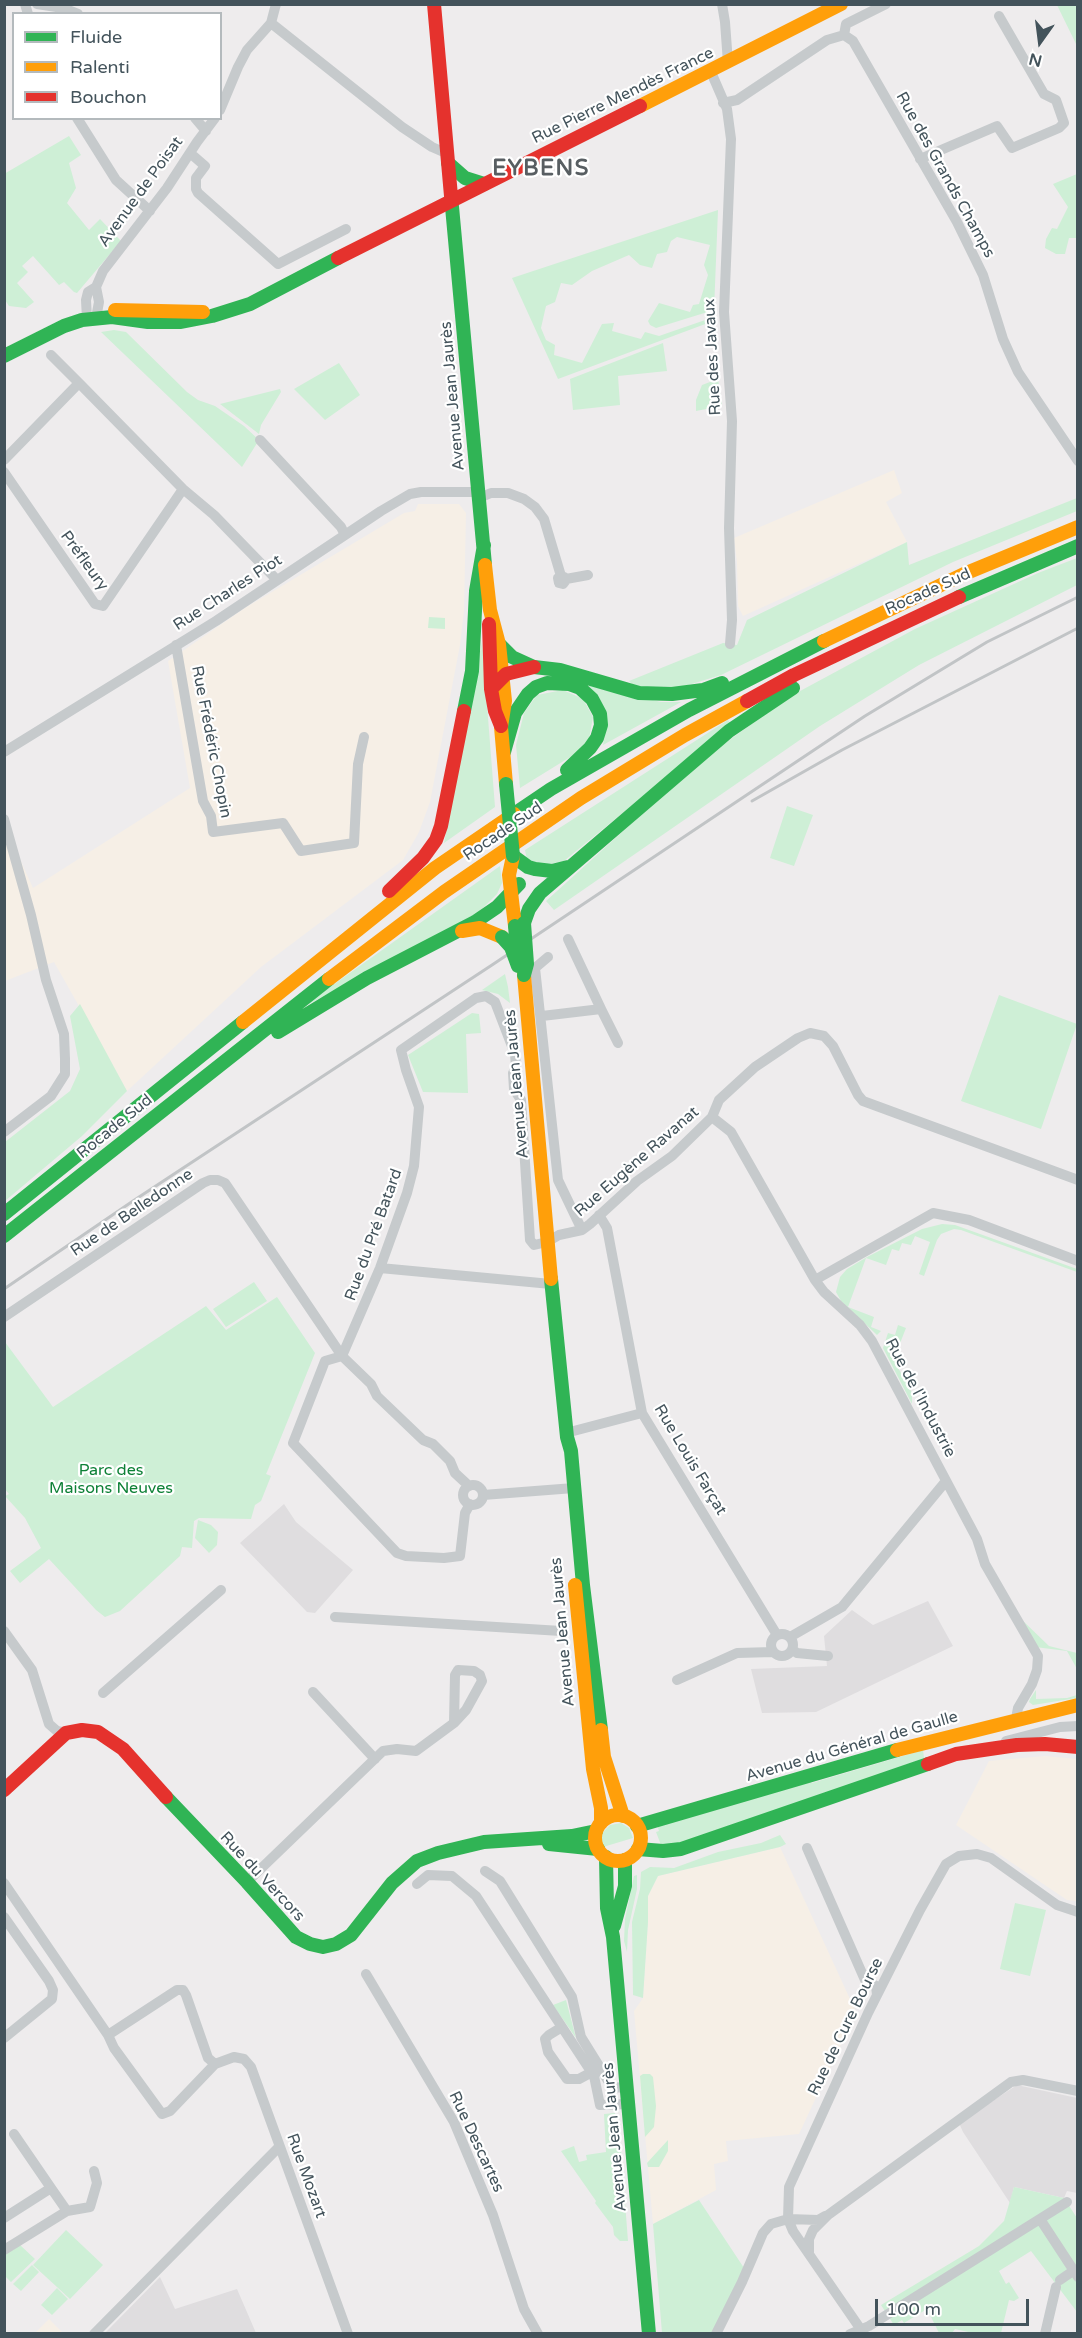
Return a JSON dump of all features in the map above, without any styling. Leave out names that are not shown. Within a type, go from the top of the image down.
[{"type":"main road","name":"Avenue Jean Jaurès","points":[[434,4],[478,495],[490,610],[499,644],[505,701],[501,727],[513,856],[518,870],[515,889],[521,971],[566,1435],[571,1451],[578,1630],[593,1769],[601,1808],[598,1827]]},
{"type":"main road","name":"Rue Pierre Mendès France","points":[[92,315],[181,322],[250,304],[408,221],[711,72],[841,4]]},
{"type":"main road","points":[[448,159],[465,178],[484,184]]},
{"type":"main road","points":[[4,355],[92,315]]},
{"type":"main road","name":"Rocade Sud","points":[[4,1214],[435,868],[551,789],[637,739],[801,652],[955,578],[1077,527]]},
{"type":"main road","points":[[283,991],[419,863],[436,840],[446,809],[471,678],[476,591],[484,545]]},
{"type":"main road","name":"Rocade Sud","points":[[4,1236],[331,977],[444,892],[620,774],[794,675],[892,626],[1077,546]]},
{"type":"main road","points":[[519,924],[540,893],[711,744],[804,682],[996,580]]},
{"type":"main road","points":[[490,610],[488,639],[491,688],[495,711],[501,727]]},
{"type":"main road","points":[[499,644],[512,657],[534,666],[560,670],[639,693],[660,695],[713,687],[801,652]]},
{"type":"main road","points":[[491,688],[502,676],[534,666]]},
{"type":"main road","points":[[480,836],[585,754],[594,743],[600,730],[601,719],[598,708],[588,694],[575,685],[560,682],[542,684],[528,694],[519,705],[504,752]]},
{"type":"main road","points":[[513,856],[535,869],[552,871],[570,867]]},
{"type":"main road","points":[[216,1067],[245,1056],[297,1019],[367,978],[457,932],[497,907],[515,889]]},
{"type":"main road","points":[[457,932],[480,928],[502,937],[512,947],[521,971]]},
{"type":"main road","name":"Avenue Jean Jaurès","points":[[571,1488],[604,1757],[623,1816]]},
{"type":"main road","name":"Avenue du Général de Gaulle","points":[[637,1826],[883,1754],[1077,1705]]},
{"type":"main road","name":"Rue du Vercors","points":[[66,1733],[82,1730],[98,1732],[110,1738],[123,1749],[182,1816],[247,1882],[296,1937],[322,1947],[336,1944],[351,1935],[392,1883],[417,1861],[454,1848],[484,1842],[572,1836],[598,1827]]},
{"type":"main road","points":[[4,1790],[66,1733]]},
{"type":"main road","points":[[638,1849],[663,1851],[681,1849],[956,1755],[1017,1745],[1045,1744],[1077,1748]]},
{"type":"main road","points":[[611,1816],[623,1816],[637,1826],[641,1837],[638,1849],[625,1860],[615,1861],[602,1853],[595,1840],[598,1827],[611,1816]]},
{"type":"main road","name":"Rue du Vercors","points":[[523,1840],[602,1853]]},
{"type":"main road","name":"Avenue Jean Jaurès","points":[[602,1853],[607,1908],[613,1937],[650,2334]]},
{"type":"main road","name":"Avenue Jean Jaurès","points":[[613,1937],[617,1910],[625,1886],[625,1860]]},
{"type":"street","points":[[37,4],[73,12]]},
{"type":"street","points":[[222,107],[238,67],[248,50],[271,23],[276,4]]},
{"type":"street","points":[[722,4],[728,63]]},
{"type":"street","points":[[723,103],[737,100],[827,40],[844,35],[846,24],[886,4]]},
{"type":"street","points":[[920,159],[997,126],[1012,148],[1059,129],[1064,123],[1056,100],[1044,94],[999,16]]},
{"type":"street","points":[[271,23],[402,127],[448,159]]},
{"type":"street","name":"Rue des Grands Champs","points":[[844,35],[853,41],[957,222],[983,275],[1003,339],[1018,372],[1077,461]]},
{"type":"street","name":"Rue des Javaux","points":[[711,72],[723,103],[728,109],[731,139],[723,319],[732,421],[729,528],[732,620],[730,644]]},
{"type":"street","points":[[78,120],[116,180],[150,211]]},
{"type":"street","points":[[197,120],[206,131]]},
{"type":"street","name":"Avenue de Poisat","points":[[92,315],[99,302],[96,287],[104,271],[150,211],[214,120]]},
{"type":"street","points":[[190,153],[205,166],[196,178],[198,193],[278,264],[346,229]]},
{"type":"street","points":[[51,355],[183,489],[214,515],[277,580]]},
{"type":"street","points":[[4,460],[79,383]]},
{"type":"street","points":[[260,440],[341,527],[345,535]]},
{"type":"street","name":"Préfleury","points":[[4,472],[95,604],[103,606],[183,489]]},
{"type":"street","name":"Rue Charles Piot","points":[[4,752],[216,621],[410,494],[421,492],[478,495],[508,493],[524,499],[535,507],[544,519],[564,578],[588,576]]},
{"type":"street","name":"Rue Frédéric Chopin","points":[[176,645],[203,801],[211,816],[213,832],[283,823],[301,850],[354,843],[358,764],[364,737]]},
{"type":"street","points":[[4,819],[31,915],[46,980],[64,1034],[65,1074],[51,1096],[5,1131]]},
{"type":"street","points":[[568,939],[618,1043]]},
{"type":"street","name":"Avenue Jean Jaurès","points":[[548,957],[536,968],[558,1180],[582,1230]]},
{"type":"street","name":"Avenue Jean Jaurès","points":[[401,1050],[476,998],[486,996],[495,1002],[515,1054],[514,1089],[521,1100],[530,1240],[534,1245],[547,1242]]},
{"type":"street","points":[[542,1016],[601,1009]]},
{"type":"street","name":"Rue Eugène Ravanat","points":[[547,1242],[559,1235],[582,1230],[672,1155],[712,1117],[719,1100],[755,1067],[798,1038],[810,1033],[824,1036],[840,1059],[863,1101],[1077,1180]]},
{"type":"street","name":"Rue du Pré Batard","points":[[342,1356],[380,1268],[407,1193],[414,1166],[419,1107],[405,1070],[401,1050]]},
{"type":"street","name":"Rue de l'Industrie","points":[[712,1117],[731,1131],[815,1280],[824,1292],[860,1325],[872,1341],[977,1539],[985,1564],[1038,1656],[1037,1670],[1018,1708],[1016,1719]]},
{"type":"street","name":"Rue de Belledonne","points":[[4,1317],[203,1183],[214,1179],[225,1183],[342,1356]]},
{"type":"street","points":[[815,1280],[933,1213],[969,1220],[1077,1261]]},
{"type":"street","name":"Rue Louis Farçat","points":[[599,1215],[607,1228],[642,1413],[777,1635]]},
{"type":"street","points":[[380,1268],[551,1284]]},
{"type":"street","points":[[470,1504],[465,1513],[460,1556],[444,1558],[406,1556],[398,1553],[293,1443],[325,1362],[342,1356],[371,1384],[377,1396],[423,1440],[433,1444],[450,1461],[455,1473],[469,1486],[478,1487],[483,1495]]},
{"type":"street","points":[[566,1435],[642,1413]]},
{"type":"street","points":[[790,1637],[842,1607],[946,1481]]},
{"type":"street","points":[[469,1486],[463,1495],[470,1504],[478,1503],[483,1495]]},
{"type":"street","points":[[483,1495],[571,1488]]},
{"type":"street","points":[[103,1693],[220,1590]]},
{"type":"street","points":[[335,1617],[561,1631]]},
{"type":"street","points":[[4,1631],[43,1686],[49,1724],[57,1731],[66,1733]]},
{"type":"street","points":[[677,1680],[737,1653],[773,1652],[782,1657],[789,1655],[794,1643],[784,1634],[777,1635],[771,1644],[773,1652]]},
{"type":"street","points":[[793,1650],[797,1653],[828,1656]]},
{"type":"street","points":[[247,1882],[375,1760],[382,1750],[416,1751],[454,1724],[466,1710],[482,1681],[480,1675],[474,1671],[458,1671],[455,1675],[454,1724]]},
{"type":"street","points":[[313,1692],[375,1760]]},
{"type":"street","points":[[956,1755],[1060,1727],[1077,1726]]},
{"type":"street","points":[[807,1848],[865,1980],[876,1986],[878,1995]]},
{"type":"street","name":"Rue de Cure Bourse","points":[[788,2219],[790,2181],[878,1995],[939,1874],[952,1859],[968,1854],[987,1857],[1057,1905],[1077,1912]]},
{"type":"street","points":[[485,1871],[500,1881],[572,1997],[581,2037],[612,2087],[627,2088]]},
{"type":"street","points":[[417,1884],[428,1875],[452,1876],[476,1896],[592,2072],[600,2106],[628,2104]]},
{"type":"street","points":[[4,1883],[108,2035],[114,2048],[162,2114],[170,2111],[215,2064],[208,2058],[183,1990],[177,1990],[108,2035]]},
{"type":"street","points":[[4,1917],[53,1990],[52,2000],[4,2037]]},
{"type":"street","name":"Rue Descartes","points":[[366,1974],[454,2122],[493,2215],[524,2309],[538,2334]]},
{"type":"street","points":[[562,2027],[545,2040],[548,2052],[567,2079],[579,2079],[592,2072]]},
{"type":"street","name":"Rue Mozart","points":[[215,2064],[234,2057],[244,2059],[251,2067],[348,2334]]},
{"type":"street","points":[[809,2253],[809,2239],[813,2230],[828,2215],[1011,2082],[1023,2080],[1077,2091]]},
{"type":"street","points":[[14,2134],[67,2211]]},
{"type":"street","points":[[94,2334],[279,2147]]},
{"type":"street","points":[[4,2250],[67,2211],[90,2207],[97,2183],[94,2171]]},
{"type":"street","points":[[4,2218],[51,2188]]},
{"type":"street","points":[[788,2219],[793,2231],[858,2332],[1067,2202]]},
{"type":"street","points":[[716,2334],[763,2233],[771,2224],[788,2219],[818,2220],[828,2215]]},
{"type":"street","points":[[1040,2219],[1075,2274],[1058,2283],[1045,2334]]},
{"type":"shaded area","points":[[894,470],[902,493],[886,502],[907,542],[743,616],[738,606],[734,538]]},
{"type":"shaded area","points":[[418,504],[459,504],[466,513],[464,611],[460,645],[430,802],[419,832],[403,860],[261,967],[127,1091],[54,962],[5,981],[4,824],[33,888],[190,788],[168,661],[245,608],[404,513],[415,511]]},
{"type":"shaded area","points":[[284,1504],[296,1522],[353,1570],[315,1613],[307,1612],[240,1543]]},
{"type":"shaded area","points":[[928,1601],[953,1646],[816,1712],[762,1713],[751,1669],[827,1666],[824,1636],[852,1610],[873,1625]]},
{"type":"shaded area","points":[[1045,1756],[1077,1759],[1077,1901],[1067,1900],[956,1825],[989,1761]]},
{"type":"shaded area","points":[[780,1847],[856,2012],[799,2134],[726,2141],[728,2161],[714,2164],[716,2190],[653,2224],[634,2011],[643,1998],[648,1896],[658,1876]]},
{"type":"shaded area","points":[[1017,2085],[1077,2098],[1077,2193],[1067,2191],[1064,2198],[1014,2187],[1010,2203],[963,2132],[959,2123]]},
{"type":"shaded area","points":[[160,2277],[175,2309],[237,2289],[256,2333],[105,2333]]},
{"type":"shaded area","points":[[49,2319],[63,2333],[35,2333]]},
{"type":"green space","points":[[1057,5],[1077,5],[1077,46]]},
{"type":"green space","points":[[69,136],[81,155],[69,163],[76,188],[67,203],[89,230],[100,219],[121,241],[77,293],[64,282],[59,285],[33,256],[22,266],[28,272],[17,283],[34,302],[26,308],[9,306],[5,300],[4,174]]},
{"type":"green space","points":[[1077,174],[1077,238],[1069,238],[1065,254],[1056,254],[1045,248],[1046,239],[1052,228],[1057,229],[1068,207],[1053,184]]},
{"type":"green space","points":[[718,210],[714,310],[656,328],[650,325],[648,321],[659,303],[690,312],[693,305],[699,304],[708,275],[704,265],[710,245],[677,237],[671,241],[667,252],[657,254],[652,268],[640,265],[629,255],[592,271],[572,285],[561,283],[555,302],[546,306],[541,328],[546,340],[555,345],[554,355],[582,363],[602,324],[614,323],[612,331],[641,339],[645,332],[659,336],[711,318],[716,320],[558,379],[512,278]]},
{"type":"green space","points":[[114,330],[126,332],[187,392],[198,400],[215,406],[244,426],[259,440],[242,467],[101,332]]},
{"type":"green space","points":[[663,343],[667,371],[618,376],[620,405],[573,410],[570,379]]},
{"type":"green space","points":[[339,363],[360,395],[325,420],[294,389]]},
{"type":"green space","points":[[718,379],[722,406],[696,411],[696,400],[702,385]]},
{"type":"green space","points":[[280,389],[281,392],[261,425],[259,434],[220,404]]},
{"type":"green space","points":[[1077,498],[1077,511],[953,562],[721,675],[682,687],[635,687],[629,681],[723,643],[737,645],[747,620],[907,542],[909,565]]},
{"type":"green space","points":[[1077,558],[1077,585],[919,665],[820,726],[554,910],[546,901],[663,795],[724,744],[789,697],[915,629],[1038,573]]},
{"type":"green space","points":[[429,617],[445,618],[445,629],[428,628]]},
{"type":"green space","points":[[482,641],[495,807],[444,843]]},
{"type":"green space","points":[[584,684],[661,702],[681,702],[603,745],[607,721]]},
{"type":"green space","points":[[563,690],[583,699],[593,717],[589,739],[575,754],[520,788],[516,745],[524,713],[537,695]]},
{"type":"green space","points":[[728,720],[731,724],[564,861],[544,865],[527,860],[525,850]]},
{"type":"green space","points":[[787,806],[813,815],[794,866],[770,858]]},
{"type":"green space","points":[[500,866],[502,883],[497,894],[479,912],[298,1010]]},
{"type":"green space","points":[[505,974],[510,1003],[498,994],[482,990]]},
{"type":"green space","points":[[999,995],[1077,1024],[1041,1129],[961,1101]]},
{"type":"green space","points":[[80,1004],[127,1091],[82,1136],[5,1201],[5,1142],[70,1091],[80,1069],[70,1016]]},
{"type":"green space","points":[[472,1013],[479,1014],[481,1033],[466,1034],[468,1093],[423,1092],[408,1055]]},
{"type":"green space","points":[[942,1224],[955,1225],[1077,1269],[1077,1272],[954,1229],[941,1234],[937,1240],[924,1276],[919,1274],[930,1242],[915,1236],[911,1245],[902,1243],[899,1251],[892,1249],[886,1265],[866,1258],[848,1307],[874,1317],[871,1327],[881,1331],[877,1335],[841,1301],[836,1292],[840,1277],[847,1269],[867,1257],[922,1229]]},
{"type":"green space","points":[[254,1282],[267,1301],[226,1327],[213,1309]]},
{"type":"green space","name":"Parc des Maisons Neuves","points":[[277,1297],[315,1353],[266,1474],[271,1476],[261,1501],[255,1505],[251,1519],[199,1518],[194,1521],[192,1548],[182,1547],[180,1556],[120,1611],[105,1617],[49,1559],[20,1583],[10,1571],[41,1548],[25,1518],[5,1496],[9,1494],[4,1488],[5,1342],[53,1407],[206,1306],[226,1330]]},
{"type":"green space","points":[[898,1325],[906,1328],[895,1356],[896,1364],[912,1393],[912,1404],[883,1348],[888,1333],[895,1335]]},
{"type":"green space","points":[[198,1520],[211,1525],[218,1532],[217,1545],[209,1553],[195,1538]]},
{"type":"green space","points":[[1021,1619],[1049,1646],[1077,1653],[1077,1669],[1067,1651],[1035,1647]]},
{"type":"green space","points":[[1036,1690],[1036,1699],[1067,1698],[1077,1695],[1077,1698],[1033,1705],[1029,1702]]},
{"type":"green space","points":[[923,1750],[924,1758],[678,1844],[661,1845],[656,1832],[659,1831],[657,1825],[808,1780],[812,1783]]},
{"type":"green space","points":[[621,1823],[629,1828],[633,1838],[603,1847],[601,1837],[603,1832],[610,1825]]},
{"type":"green space","points":[[780,1835],[786,1844],[780,1847],[658,1876],[648,1896],[643,1998],[633,1995],[632,1922],[640,1889],[641,1872],[650,1867],[674,1868],[718,1852],[761,1843]]},
{"type":"green space","points":[[637,1875],[637,1889],[628,1930],[627,1952],[624,1941],[625,1919],[634,1876]]},
{"type":"green space","points":[[1015,1903],[1046,1910],[1030,1976],[1000,1969]]},
{"type":"green space","points":[[566,2000],[576,2038],[553,2005]]},
{"type":"green space","points":[[650,2074],[653,2077],[656,2106],[654,2127],[645,2137],[640,2076]]},
{"type":"green space","points":[[615,2113],[621,2151],[628,2241],[620,2241],[614,2235],[613,2227],[561,2151],[574,2146],[579,2162],[587,2160],[586,2155],[606,2152],[604,2114]]},
{"type":"green space","points":[[668,2140],[668,2151],[659,2167],[648,2167],[647,2163]]},
{"type":"green space","points":[[1014,2187],[1064,2198],[1077,2218],[1077,2312],[1031,2251],[999,2271],[1006,2284],[1009,2282],[1019,2298],[1014,2301],[1009,2300],[1001,2333],[973,2333],[955,2329],[952,2333],[939,2333],[927,2309],[904,2323],[902,2320],[894,2325],[881,2305],[979,2246],[1004,2221]]},
{"type":"green space","points":[[699,2200],[744,2268],[714,2333],[662,2333],[653,2224]]},
{"type":"green space","points":[[66,2230],[103,2265],[70,2299],[33,2265]]},
{"type":"green space","points":[[20,2245],[35,2259],[11,2282],[5,2276],[5,2255]]},
{"type":"green space","points":[[32,2265],[39,2272],[21,2291],[13,2284]]},
{"type":"green space","points":[[57,2288],[68,2299],[52,2315],[41,2305]]},
{"type":"railway","points":[[4,1289],[865,716],[987,642],[1078,597]]},
{"type":"railway","points":[[752,801],[842,750],[1078,628]]},
{"type":"traffic: fast","points":[[448,163],[465,178],[484,184]]},
{"type":"traffic: fast","points":[[451,196],[485,565]]},
{"type":"traffic: fast","points":[[4,356],[64,326],[82,320],[112,317],[148,322],[181,322],[212,316],[250,304],[338,258]]},
{"type":"traffic: fast","points":[[464,711],[472,671],[476,591],[484,545]]},
{"type":"traffic: fast","points":[[959,597],[1078,546]]},
{"type":"traffic: fast","points":[[514,814],[551,789],[689,710],[824,641]]},
{"type":"traffic: fast","points":[[499,644],[512,657],[534,667],[560,670],[639,693],[672,694],[703,690],[722,683]]},
{"type":"traffic: fast","points":[[504,752],[515,713],[528,694],[536,687],[547,683],[569,684],[580,688],[592,699],[600,714],[601,725],[597,738],[590,748],[567,770]]},
{"type":"traffic: fast","points":[[524,923],[529,909],[540,893],[729,731],[793,688]]},
{"type":"traffic: fast","points":[[506,784],[513,856]]},
{"type":"traffic: fast","points":[[513,856],[528,867],[535,869],[552,871],[568,867]]},
{"type":"traffic: fast","points":[[278,1032],[367,978],[475,922],[497,907],[519,884]]},
{"type":"traffic: fast","points":[[524,923],[527,964],[524,975]]},
{"type":"traffic: fast","points":[[515,926],[517,950]]},
{"type":"traffic: fast","points":[[502,937],[511,947],[518,966]]},
{"type":"traffic: fast","points":[[4,1236],[329,979]]},
{"type":"traffic: fast","points":[[4,1214],[243,1022]]},
{"type":"traffic: fast","points":[[551,1279],[567,1437],[571,1451],[583,1585],[601,1730]]},
{"type":"traffic: fast","points":[[637,1826],[897,1750]]},
{"type":"traffic: fast","points":[[638,1849],[663,1851],[681,1849],[928,1764]]},
{"type":"traffic: fast","points":[[166,1797],[296,1937],[323,1947],[336,1944],[351,1935],[392,1883],[417,1861],[438,1853],[484,1842],[572,1836],[596,1831]]},
{"type":"traffic: fast","points":[[549,1844],[598,1849]]},
{"type":"traffic: fast","points":[[606,1857],[607,1908],[613,1937],[649,2334]]},
{"type":"traffic: fast","points":[[614,1926],[625,1886],[625,1860]]},
{"type":"traffic: slow","points":[[640,106],[841,4]]},
{"type":"traffic: slow","points":[[115,310],[203,312]]},
{"type":"traffic: slow","points":[[824,641],[964,574],[1078,527]]},
{"type":"traffic: slow","points":[[485,565],[490,610],[499,644],[505,701],[501,727],[506,784]]},
{"type":"traffic: slow","points":[[329,979],[444,892],[581,798],[685,735],[747,701]]},
{"type":"traffic: slow","points":[[243,1022],[435,868],[514,814]]},
{"type":"traffic: slow","points":[[513,856],[509,875],[515,926]]},
{"type":"traffic: slow","points":[[462,931],[480,928],[502,937]]},
{"type":"traffic: slow","points":[[524,975],[551,1279]]},
{"type":"traffic: slow","points":[[575,1585],[593,1769],[601,1808],[601,1823]]},
{"type":"traffic: slow","points":[[897,1750],[1078,1705]]},
{"type":"traffic: slow","points":[[601,1730],[604,1757],[623,1816]]},
{"type":"traffic: slow","points":[[618,1815],[634,1822],[641,1838],[634,1854],[618,1861],[602,1854],[595,1838],[602,1822],[618,1815]]},
{"type":"traffic: jam","points":[[434,4],[451,196]]},
{"type":"traffic: jam","points":[[338,258],[640,106]]},
{"type":"traffic: jam","points":[[747,701],[794,675],[959,597]]},
{"type":"traffic: jam","points":[[489,624],[491,689],[495,711],[501,726]]},
{"type":"traffic: jam","points":[[491,689],[506,674],[534,667]]},
{"type":"traffic: jam","points":[[389,891],[423,858],[436,840],[441,826],[464,711]]},
{"type":"traffic: jam","points":[[4,1790],[66,1733],[82,1730],[98,1732],[123,1749],[166,1797]]},
{"type":"traffic: jam","points":[[928,1764],[956,1754],[1017,1745],[1045,1744],[1078,1747]]},
{"type":"district","name":"EYBENS","points":[[541,169]]}]
